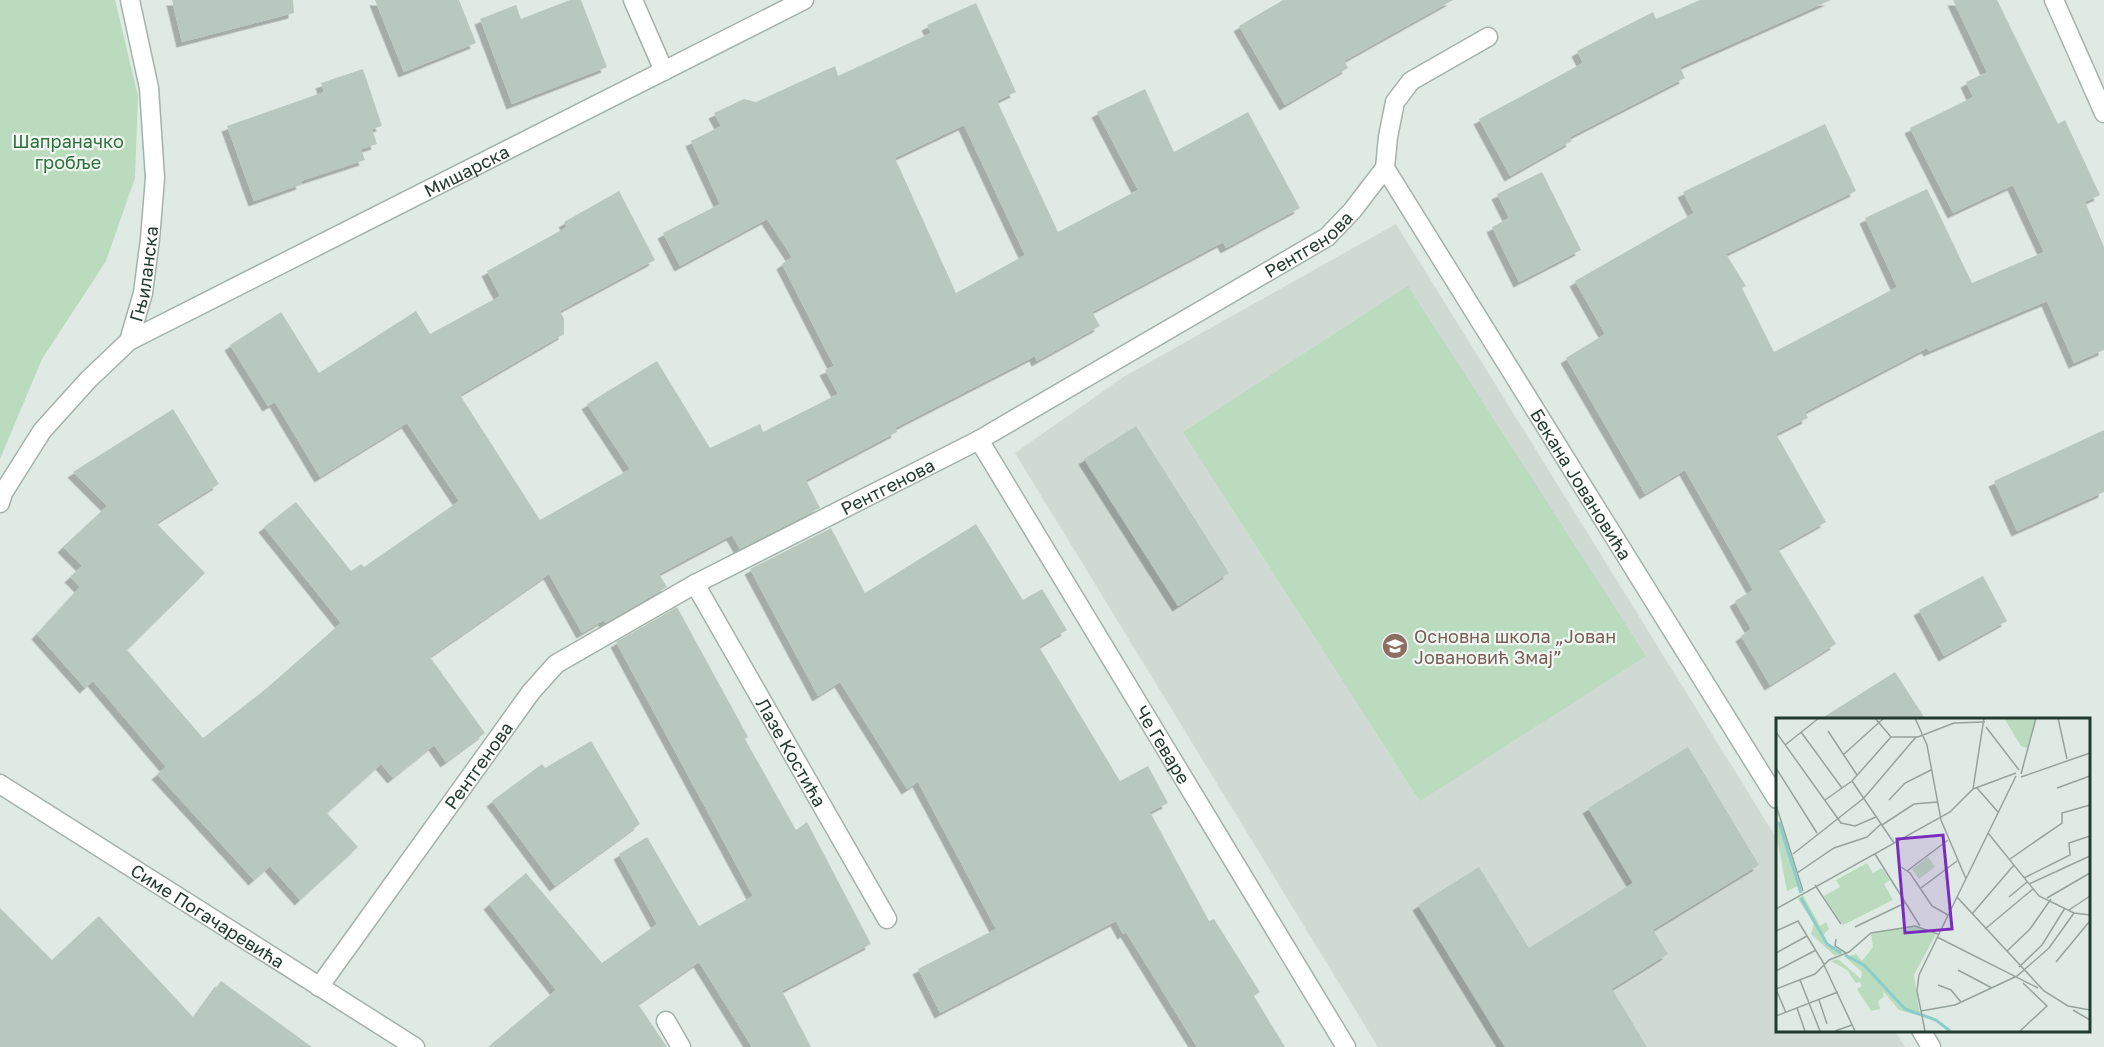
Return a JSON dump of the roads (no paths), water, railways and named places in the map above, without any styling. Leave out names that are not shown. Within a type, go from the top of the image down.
[{"type":"street","name":"Гњиланска","points":[[0,503],[3,493],[42,431],[88,380],[129,341],[142,293],[150,239],[155,178],[149,88],[130,0]]},
{"type":"street","points":[[633,0],[664,71]]},
{"type":"street","name":"Мишарска","points":[[129,341],[804,0]]},
{"type":"street","points":[[2054,0],[2104,113]]},
{"type":"street","points":[[1385,168],[1395,102],[1411,81],[1488,37]]},
{"type":"street","name":"Рентгенова","points":[[319,987],[531,692],[556,664],[695,584],[979,440],[1327,237],[1352,211],[1385,168]]},
{"type":"street","name":"Бекана Јовановића","points":[[1385,168],[1776,797]]},
{"type":"street","name":"Че Геваре","points":[[979,440],[1346,1047]]},
{"type":"street","name":"Лазе Костића","points":[[695,584],[887,919]]},
{"type":"street","name":"Симе Погачаревића","points":[[0,784],[415,1047]]},
{"type":"street","points":[[666,1021],[681,1047]]},
{"type":"street","points":[[1922,1032],[1931,1047]]},
{"type":"place","name":"Основна школа „Јован Јовановић Змај”","points":[[1395,646]]},
{"type":"park label","name":"Шапраначко гробље","points":[[68,151]]}]
